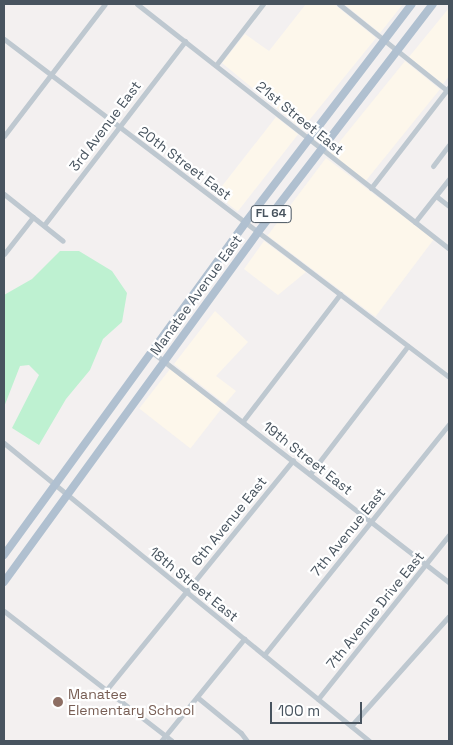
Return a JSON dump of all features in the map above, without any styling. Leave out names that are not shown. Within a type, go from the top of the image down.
[{"type":"main road","name":"Manatee Avenue East","points":[[4,555],[245,222],[412,4]]},
{"type":"main road","name":"Manatee Avenue East","points":[[4,582],[258,232],[433,4]]},
{"type":"street","points":[[4,136],[105,4]]},
{"type":"street","name":"21st Street East","points":[[137,4],[449,249]]},
{"type":"street","points":[[216,65],[263,4]]},
{"type":"street","points":[[339,4],[396,51],[448,90],[371,188]]},
{"type":"street","name":"20th Street East","points":[[4,39],[449,378]]},
{"type":"street","name":"3rd Avenue East","points":[[44,226],[185,41]]},
{"type":"street","points":[[433,166],[449,145]]},
{"type":"street","points":[[415,222],[449,179]]},
{"type":"street","points":[[4,194],[63,241]]},
{"type":"street","points":[[436,196],[449,206]]},
{"type":"street","points":[[4,254],[33,217]]},
{"type":"street","points":[[243,421],[340,294]]},
{"type":"street","points":[[310,474],[408,346]]},
{"type":"street","name":"19th Street East","points":[[152,352],[449,582]]},
{"type":"street","name":"7th Avenue East","points":[[264,655],[449,424]]},
{"type":"street","name":"18th Street East","points":[[4,443],[370,741]]},
{"type":"street","name":"6th Avenue East","points":[[108,689],[293,460]]},
{"type":"street","name":"7th Avenue Drive East","points":[[318,699],[449,536]]},
{"type":"street","points":[[4,611],[108,689],[172,741]]},
{"type":"street","points":[[351,726],[449,616]]},
{"type":"street","points":[[162,741],[244,639]]},
{"type":"street","points":[[197,697],[247,741]]},
{"type":"shaded area","points":[[306,4],[334,4],[376,38],[302,129],[222,63],[245,34],[269,51]]},
{"type":"shaded area","points":[[344,4],[403,4],[380,33]]},
{"type":"shaded area","points":[[449,8],[449,76],[443,84],[409,57]]},
{"type":"shaded area","points":[[405,61],[440,89],[365,182],[330,153]]},
{"type":"shaded area","points":[[276,117],[298,134],[238,211],[216,194]]},
{"type":"shaded area","points":[[326,158],[434,239],[375,317],[268,235]]},
{"type":"shaded area","points":[[264,241],[306,272],[278,295],[244,269]]},
{"type":"shaded area","points":[[215,311],[248,342],[216,376],[236,391],[225,404],[174,364]]},
{"type":"shaded area","points":[[170,369],[221,409],[190,448],[139,408]]},
{"type":"green space","points":[[60,251],[79,251],[112,271],[127,293],[122,322],[103,339],[90,370],[66,399],[39,445],[12,428],[39,375],[29,365],[20,366],[4,407],[4,295],[32,279]]},
{"type":"place","name":"Manatee Elementary School","points":[[58,702]]}]
